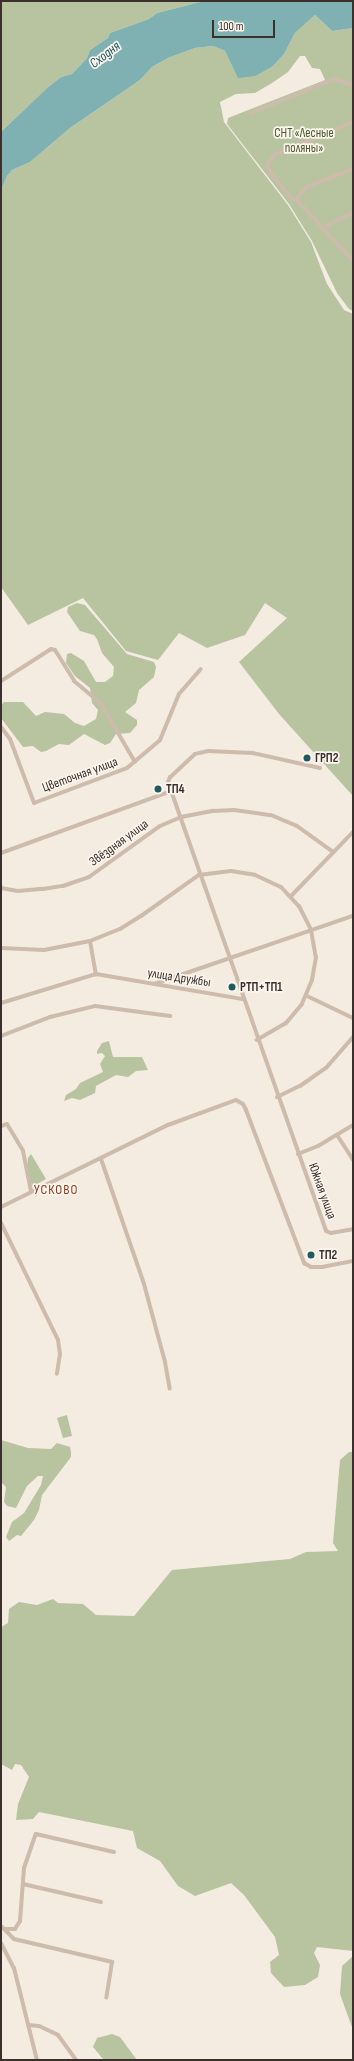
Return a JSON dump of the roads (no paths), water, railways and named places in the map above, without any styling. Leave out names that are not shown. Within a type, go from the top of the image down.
[{"type":"street","points":[[251,113],[334,79],[353,85]]},
{"type":"street","points":[[353,122],[274,155],[267,165],[292,199],[296,199],[353,261]]},
{"type":"street","points":[[296,199],[307,186],[353,169]]},
{"type":"street","points":[[322,228],[353,213]]},
{"type":"street","points":[[1,681],[51,649],[57,651],[74,681],[101,704],[135,762]]},
{"type":"street","name":"Цветочная улица","points":[[1,727],[10,739],[34,803],[119,773],[135,762],[164,735],[179,694],[200,669]]},
{"type":"street","points":[[320,768],[253,752],[208,751],[195,754],[170,777],[171,791],[181,817],[199,875],[298,1154],[337,1135],[353,1125]]},
{"type":"street","points":[[1,853],[171,791]]},
{"type":"street","name":"Звёздная улица","points":[[1,888],[18,891],[63,886],[89,877],[143,837],[181,817],[234,810],[271,815],[297,826],[333,852]]},
{"type":"street","points":[[290,896],[353,832]]},
{"type":"street","points":[[1,948],[44,950],[90,941],[120,929],[199,875],[231,871],[255,875],[280,887],[290,896],[306,917],[312,930],[316,957],[307,996],[286,1024],[257,1040]]},
{"type":"street","points":[[154,984],[353,916]]},
{"type":"street","points":[[90,941],[96,974]]},
{"type":"street","name":"улица Дружбы","points":[[1,1003],[96,974],[243,999]]},
{"type":"street","points":[[307,996],[353,1018]]},
{"type":"street","points":[[1,1036],[50,1017],[95,1006],[170,1016]]},
{"type":"street","points":[[277,1097],[300,1086],[326,1068],[353,1037]]},
{"type":"street","points":[[1,1207],[31,1191],[101,1159],[173,1122],[232,1101],[240,1101],[246,1110],[304,1263],[311,1266],[322,1267],[353,1261]]},
{"type":"street","points":[[1,1126],[7,1124],[23,1151],[31,1191]]},
{"type":"street","points":[[337,1135],[353,1160]]},
{"type":"street","name":"Южная улица","points":[[298,1154],[326,1231],[331,1233],[353,1229]]},
{"type":"street","points":[[101,1159],[144,1284],[166,1362],[170,1389]]},
{"type":"street","points":[[1,1223],[58,1340],[60,1354],[57,1374]]},
{"type":"street","points":[[6,1929],[15,1929],[20,1921],[27,1856],[36,1834],[114,1852]]},
{"type":"street","points":[[23,1884],[101,1902]]},
{"type":"street","points":[[1,1926],[6,1929],[14,1939],[112,1962],[106,1998]]},
{"type":"street","points":[[1,1944],[14,1968],[37,2060]]},
{"type":"street","points":[[28,2026],[39,2026],[58,2035],[76,2060]]},
{"type":"water","name":"Сходня","points":[[204,1],[353,1],[353,28],[332,31],[315,15],[295,33],[284,54],[273,66],[255,76],[238,78],[225,51],[213,46],[195,48],[168,58],[152,67],[140,80],[70,128],[30,162],[12,170],[7,176],[1,190],[1,132],[47,88],[61,77],[72,74],[87,58],[90,50],[108,38],[110,33],[149,19],[157,13]]},
{"type":"place","name":"ГРП2","points":[[307,758]]},
{"type":"place","name":"ТП4","points":[[158,789]]},
{"type":"place","name":"РТП+ТП1","points":[[232,987]]},
{"type":"place","name":"ТП2","points":[[311,1255]]},
{"type":"district","name":"УСКОВО","points":[[56,1190]]},
{"type":"park label","name":"СНТ «Лесные поляны»","points":[[304,142]]}]
